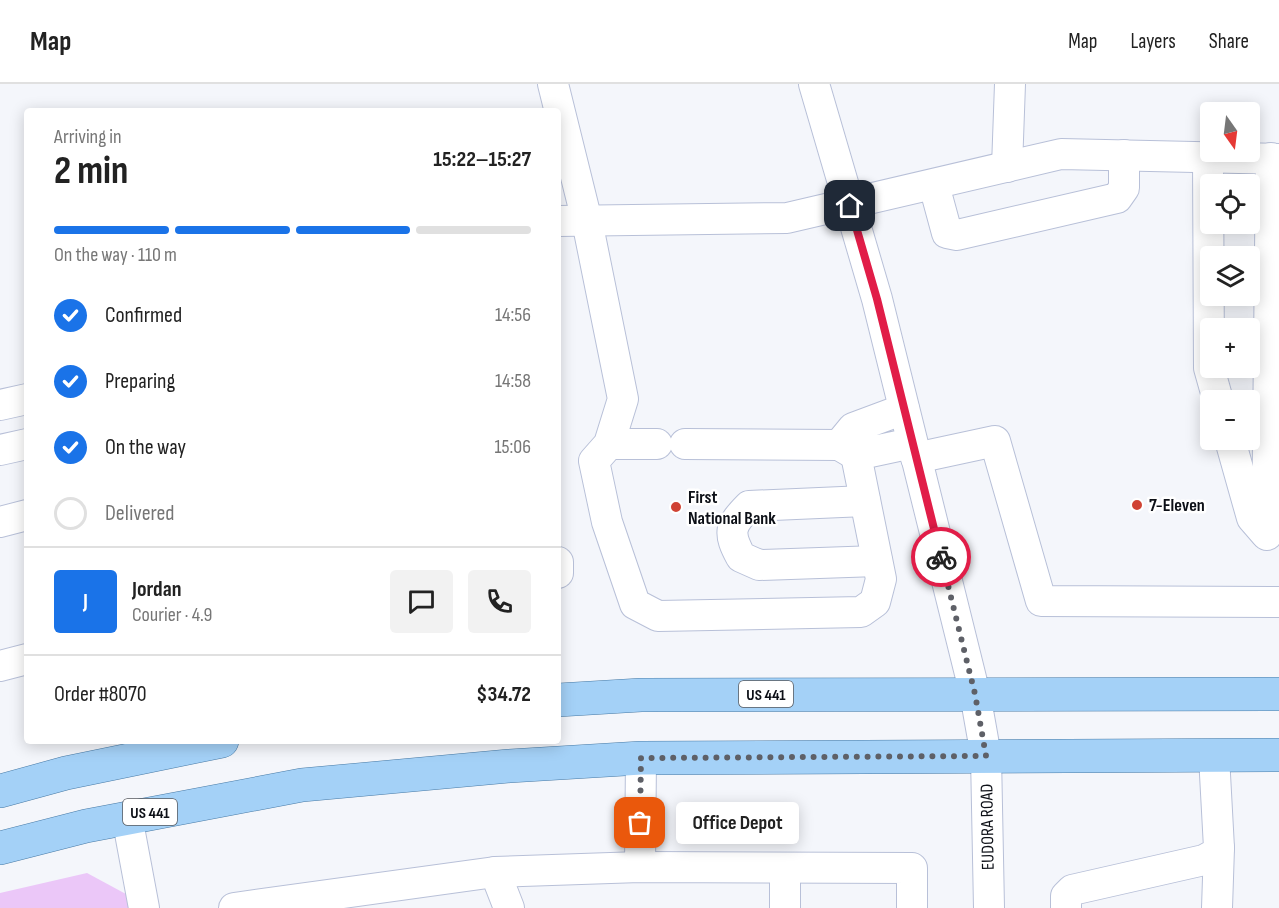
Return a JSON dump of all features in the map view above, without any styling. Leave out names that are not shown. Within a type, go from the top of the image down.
[{"type":"main road","name":"US 441","points":[[561,699],[641,695],[1279,694]]},
{"type":"main road","points":[[0,790],[171,746],[191,744]]},
{"type":"main road","name":"US 441","points":[[0,848],[127,817],[302,785],[509,766],[641,758],[1279,755]]},
{"type":"street","points":[[553,84],[559,108]]},
{"type":"street","name":"EUDORA ROAD","points":[[814,84],[850,206],[904,409],[975,694],[986,756],[989,908]]},
{"type":"street","points":[[1007,167],[1010,84]]},
{"type":"street","points":[[561,116],[587,221],[622,399],[609,444],[594,461],[607,522],[634,604],[658,616],[861,612],[875,602],[881,579],[865,501],[847,450],[853,428],[904,409]]},
{"type":"street","points":[[561,221],[787,218],[850,206],[1062,154],[1200,157]]},
{"type":"street","points":[[934,185],[947,233],[957,234],[1117,198],[1124,188],[1124,155]]},
{"type":"street","points":[[1260,158],[1275,158],[1273,535]]},
{"type":"street","points":[[1208,162],[1209,368],[1215,390]]},
{"type":"street","points":[[0,405],[24,400]]},
{"type":"street","points":[[609,444],[914,450],[995,441],[1041,601],[1268,602]]},
{"type":"street","points":[[0,450],[24,445]]},
{"type":"street","points":[[1233,450],[1252,518],[1273,535]]},
{"type":"street","points":[[865,501],[749,506],[735,520],[731,539],[741,558],[759,565],[877,561]]},
{"type":"street","points":[[0,522],[24,516]]},
{"type":"street","points":[[0,666],[24,660]]},
{"type":"street","points":[[1214,756],[1219,848],[1217,908]]},
{"type":"street","points":[[640,867],[641,758]]},
{"type":"street","points":[[127,817],[144,908]]},
{"type":"street","points":[[1066,908],[1066,896],[1072,890],[1204,860],[1215,854],[1219,848]]},
{"type":"street","points":[[234,908],[495,872],[640,867],[912,868],[912,908]]},
{"type":"street","points":[[771,908],[779,868]]},
{"type":"street","points":[[779,868],[785,908]]},
{"type":"street","points":[[495,872],[509,908]]},
{"type":"shaded area","points":[[87,873],[137,900],[145,908],[0,908],[0,893]]},
{"type":"way so far","points":[[640,823],[641,758],[986,756],[975,694],[941,557]]},
{"type":"place","name":"7-Eleven","points":[[1137,505]]},
{"type":"place","name":"First National Bank","points":[[676,507]]},
{"type":"place","name":"Office Depot","points":[[640,823]]},
{"type":"route","points":[[850,206],[877,299],[941,557]]}]
